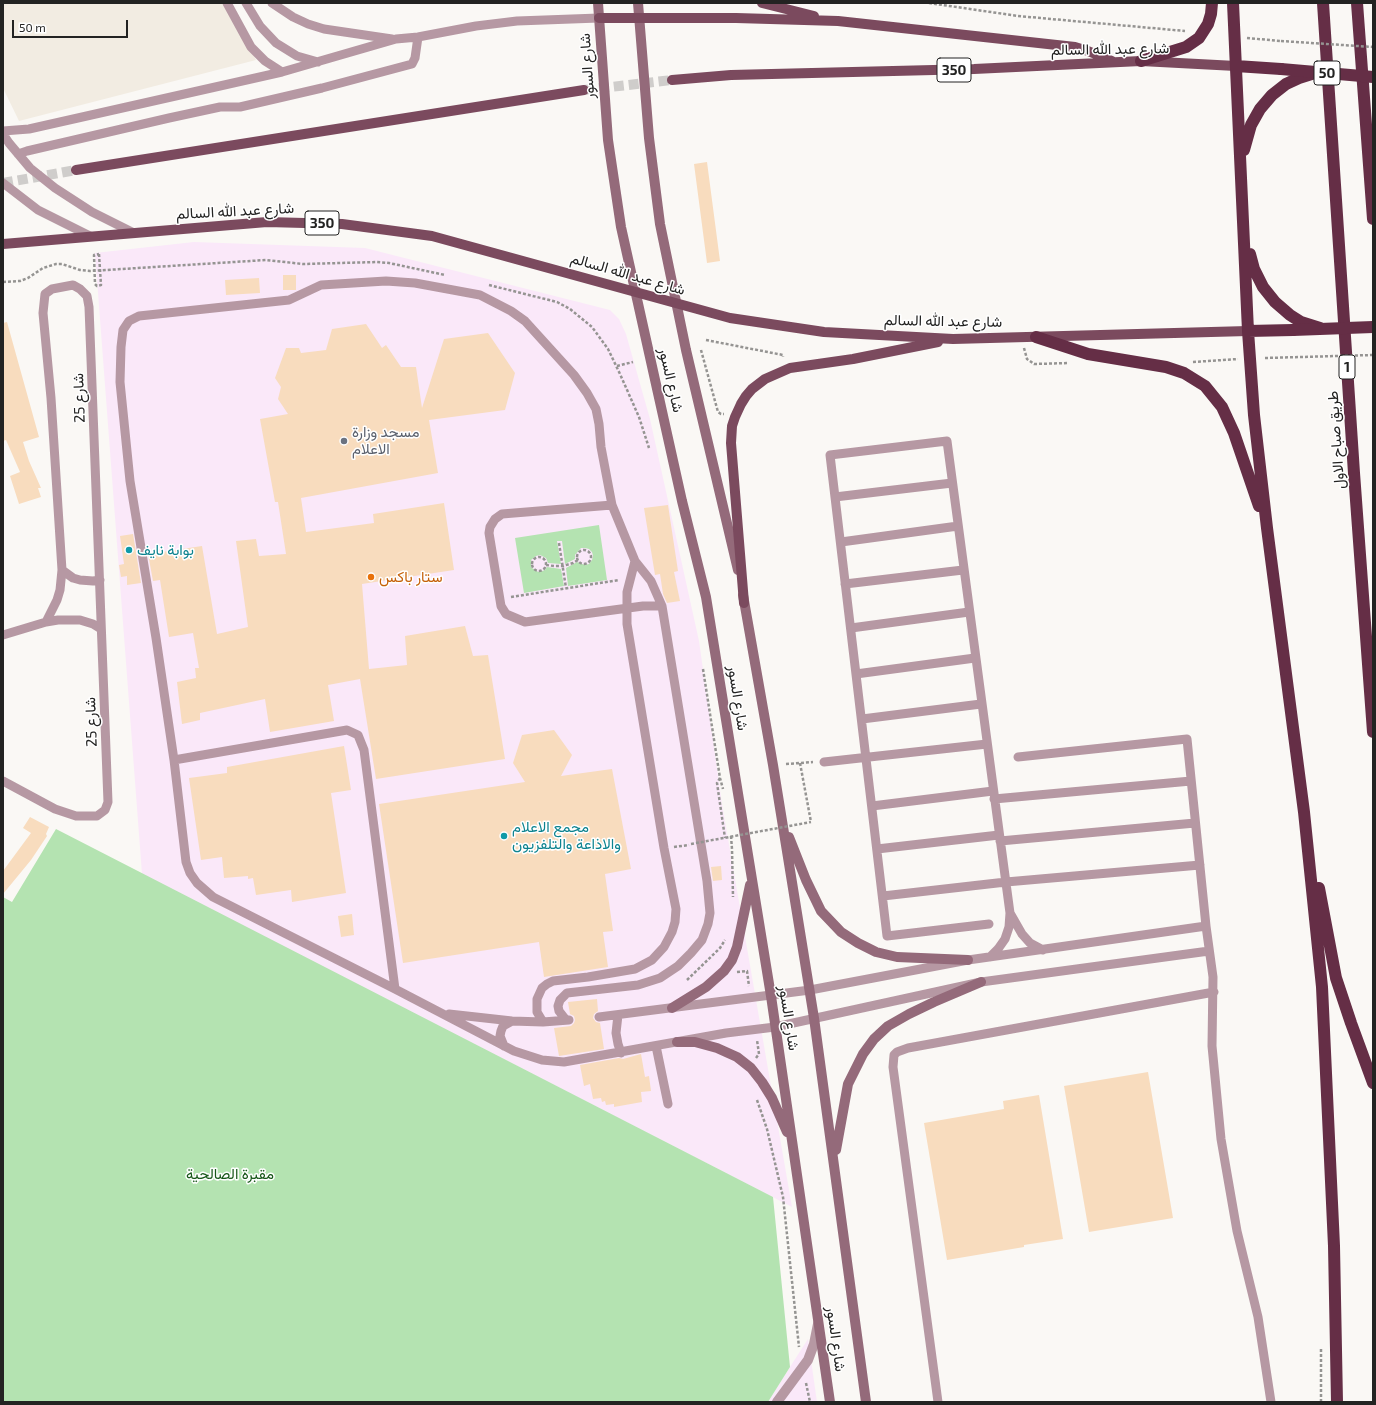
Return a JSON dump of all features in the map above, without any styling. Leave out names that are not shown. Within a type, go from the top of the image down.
[{"type":"highway","points":[[1141,61],[1186,47],[1199,38],[1208,24],[1212,3]]},
{"type":"highway","points":[[1233,3],[1248,331],[1254,415],[1267,528],[1304,812],[1322,987],[1334,1246],[1337,1402]]},
{"type":"highway","name":"طريق صباح الاول","points":[[1323,3],[1354,473],[1373,732]]},
{"type":"highway","points":[[1357,3],[1373,219]]},
{"type":"highway","name":"350","points":[[1236,66],[1281,69]]},
{"type":"highway","name":"50","points":[[1281,69],[1373,77]]},
{"type":"highway","points":[[1241,181],[1245,142],[1251,125],[1260,109],[1272,95],[1286,84],[1318,72]]},
{"type":"highway","points":[[1244,232],[1254,269],[1263,287],[1275,302],[1290,315],[1301,322],[1323,329],[1373,327]]},
{"type":"highway","name":"350","points":[[1248,331],[1323,329]]},
{"type":"highway","points":[[1036,337],[1088,354],[1144,362],[1166,367],[1184,373],[1205,386],[1222,407],[1234,434],[1267,528]]},
{"type":"highway","points":[[1304,812],[1336,978],[1373,1083]]},
{"type":"main road","name":"شارع السور","points":[[598,3],[608,140],[621,227],[682,501],[706,597],[771,996],[830,1402]]},
{"type":"main road","name":"شارع السور","points":[[638,3],[649,138],[658,208],[676,303],[738,566],[782,818],[810,990],[866,1402]]},
{"type":"main road","points":[[762,3],[838,21]]},
{"type":"main road","points":[[599,18],[639,17],[838,21],[1075,47],[1114,62]]},
{"type":"main road","name":"شارع عبد الله السالم","points":[[672,80],[731,75],[974,69],[1141,61],[1236,66]]},
{"type":"main road","points":[[76,170],[584,90]]},
{"type":"main road","name":"شارع عبد الله السالم","points":[[3,244],[132,232],[266,222],[342,224],[432,236],[730,318],[824,332],[954,340],[1248,331]]},
{"type":"main road","points":[[744,603],[731,434],[735,417],[746,396],[757,384],[790,368],[954,340]]},
{"type":"main road","points":[[782,818],[806,880],[821,911],[841,932],[858,944],[876,952],[897,957],[968,960]]},
{"type":"main road","points":[[672,1008],[706,986],[724,971],[732,960],[741,932],[751,878]]},
{"type":"main road","points":[[834,1160],[848,1084],[862,1054],[874,1039],[888,1026],[909,1014],[981,982]]},
{"type":"main road","points":[[677,1042],[695,1042],[717,1048],[737,1057],[751,1068],[772,1098],[793,1148]]},
{"type":"street","points":[[777,1402],[808,1360],[814,1344],[818,1320]]},
{"type":"lane","points":[[227,3],[245,39],[251,47],[265,61],[282,72]]},
{"type":"lane","points":[[246,3],[260,26],[276,44],[297,56],[319,62]]},
{"type":"lane","points":[[272,3],[293,17],[324,29],[396,39]]},
{"type":"lane","points":[[132,232],[73,201],[42,179],[18,154],[3,132],[29,129],[282,72],[396,39],[418,37],[476,26],[517,21],[599,18]]},
{"type":"lane","points":[[18,154],[168,118],[220,107],[240,107],[322,88],[412,64],[415,58],[418,37]]},
{"type":"lane","points":[[3,183],[38,210],[90,236]]},
{"type":"lane","points":[[443,1014],[512,1021],[543,1022],[568,1020],[559,1011],[558,1006],[560,1000],[567,993],[638,985],[660,978],[678,966],[691,953],[702,940],[708,924],[710,913],[707,881],[662,606],[651,581],[634,561],[612,505],[602,454],[596,409],[574,374],[525,321],[511,311],[480,295],[415,283],[386,281],[321,284],[289,300],[139,316],[129,321],[123,330],[121,347],[120,382],[130,481],[156,638],[174,760],[186,862],[196,883],[213,897],[504,1046],[526,1056],[542,1060],[564,1062],[677,1042],[775,1027],[981,982],[1209,950]]},
{"type":"lane","name":"شارع 25","points":[[3,781],[55,809],[76,816],[97,816],[105,810],[108,802],[90,307],[87,296],[73,285],[52,288],[45,294],[43,313],[51,398],[62,570],[60,590],[57,600],[46,622]]},
{"type":"lane","points":[[989,924],[887,936],[830,454],[947,441],[1010,914],[1009,926],[1005,939],[990,957]]},
{"type":"lane","points":[[835,497],[952,483]]},
{"type":"lane","points":[[612,505],[502,514],[495,519],[490,527],[489,533],[502,606],[506,614],[525,622],[643,606],[662,606]]},
{"type":"lane","points":[[841,542],[958,526]]},
{"type":"lane","points":[[543,1022],[537,1012],[537,999],[542,988],[547,984],[553,981],[636,969],[652,960],[664,947],[672,932],[675,922],[676,909],[664,848],[627,624],[626,609],[634,561]]},
{"type":"lane","points":[[62,570],[73,578],[80,580],[100,580]]},
{"type":"lane","points":[[845,584],[963,570]]},
{"type":"lane","points":[[851,628],[969,612]]},
{"type":"lane","points":[[3,636],[46,622],[58,620],[80,620],[93,624],[102,629]]},
{"type":"lane","points":[[856,674],[975,658]]},
{"type":"lane","points":[[862,718],[981,704]]},
{"type":"lane","points":[[174,760],[347,730],[358,734],[364,750],[395,989]]},
{"type":"lane","points":[[1018,757],[1187,739],[1214,992],[1212,1046],[1221,1139],[1237,1231],[1258,1317],[1271,1402]]},
{"type":"lane","points":[[824,762],[987,744]]},
{"type":"lane","points":[[872,806],[994,795],[1192,781]]},
{"type":"lane","points":[[877,849],[1196,822]]},
{"type":"lane","points":[[883,896],[1006,882],[1200,865]]},
{"type":"lane","points":[[1010,914],[1022,934],[1030,943],[1043,950]]},
{"type":"lane","points":[[599,1017],[771,996],[968,960],[1206,926]]},
{"type":"lane","points":[[938,1402],[894,1067],[894,1055],[897,1052],[908,1048],[1214,992]]},
{"type":"lane","points":[[618,1015],[616,1033],[621,1053]]},
{"type":"lane","points":[[504,1046],[500,1036],[501,1031],[503,1026],[512,1021]]},
{"type":"lane","points":[[656,1046],[668,1104]]},
{"type":"path","points":[[929,3],[1018,16],[1204,32]]},
{"type":"path","points":[[1234,37],[1373,47]]},
{"type":"path","points":[[99,254],[101,286],[95,284],[95,271],[94,255],[99,254]]},
{"type":"path","points":[[706,340],[783,355],[783,361]]},
{"type":"path","points":[[699,344],[718,412],[721,414],[725,412]]},
{"type":"path","points":[[1265,358],[1373,355]]},
{"type":"path","points":[[1174,370],[1181,363],[1240,359]]},
{"type":"path","points":[[617,366],[633,362]]},
{"type":"path","points":[[559,543],[566,588]]},
{"type":"path","points":[[581,551],[588,551],[591,557],[587,563],[583,564],[578,560],[578,553],[581,551]]},
{"type":"path","points":[[540,557],[543,558],[546,565],[542,571],[538,571],[535,570],[532,564],[533,560],[540,557]]},
{"type":"path","points":[[546,565],[563,566],[578,560]]},
{"type":"path","points":[[500,599],[630,578]]},
{"type":"path","points":[[703,669],[720,778],[725,795]]},
{"type":"path","points":[[670,847],[811,822],[800,763]]},
{"type":"path","points":[[720,778],[717,781],[725,838]]},
{"type":"path","points":[[730,834],[732,850],[733,898]]},
{"type":"path","points":[[687,980],[720,948],[727,937]]},
{"type":"path","points":[[751,1068],[759,1054],[755,1030]]},
{"type":"path","points":[[754,1094],[767,1129],[783,1197],[803,1367],[810,1402]]},
{"type":"path","points":[[1321,1348],[1321,1402]]},
{"type":"shaded area","points":[[3,3],[225,3],[256,60],[19,121],[3,88]]},
{"type":"shaded area","points":[[194,242],[365,248],[610,310],[619,319],[626,334],[650,419],[699,641],[722,804],[792,1207],[142,874],[95,253]]},
{"type":"shaded area","points":[[808,1339],[817,1402],[768,1402],[790,1367]]},
{"type":"green space","points":[[599,525],[607,580],[568,586],[566,568],[577,562],[585,565],[589,564],[593,556],[589,549],[581,548],[575,555],[575,559],[565,564],[562,541],[557,541],[561,564],[548,563],[546,558],[540,555],[531,560],[531,567],[539,572],[545,570],[547,567],[561,569],[564,586],[524,593],[515,538]]},
{"type":"green space","name":"مقبرة الصالحية","points":[[56,829],[773,1197],[790,1367],[768,1402],[3,1402],[3,897],[12,902]]},
{"type":"building","points":[[707,162],[720,261],[707,263],[694,164]]},
{"type":"building","points":[[283,275],[296,275],[296,290],[283,290]]},
{"type":"building","points":[[259,278],[260,293],[226,295],[225,280]]},
{"type":"building","points":[[7,322],[39,437],[23,442],[29,461],[41,488],[38,488],[41,497],[19,504],[10,476],[20,472],[6,440],[3,441],[3,323]]},
{"type":"building","points":[[366,324],[382,348],[386,345],[401,367],[416,367],[422,408],[444,339],[488,333],[515,373],[505,410],[429,420],[438,473],[301,498],[306,532],[374,523],[373,514],[444,503],[454,570],[362,584],[369,669],[407,665],[405,636],[465,626],[473,656],[488,655],[505,759],[376,779],[360,679],[328,685],[334,721],[270,732],[265,699],[200,713],[200,720],[182,724],[177,682],[196,678],[195,668],[199,668],[193,633],[169,637],[160,580],[153,581],[148,554],[202,546],[217,634],[248,627],[236,541],[256,539],[259,556],[286,554],[278,502],[275,502],[260,419],[288,414],[278,399],[281,387],[275,378],[286,348],[299,348],[301,353],[326,350],[332,329]]},
{"type":"building","points":[[668,505],[678,571],[674,572],[680,601],[667,603],[663,594],[660,574],[655,575],[644,508]]},
{"type":"building","name":"بوابة نايف","points":[[133,534],[141,583],[127,585],[127,576],[121,577],[119,565],[124,564],[120,536]]},
{"type":"building","name":"مجمع الاعلام والاذاعة والتلفزيون","points":[[554,730],[572,755],[561,776],[612,769],[631,869],[605,874],[613,931],[603,932],[608,967],[544,977],[539,942],[403,963],[379,804],[525,782],[513,763],[522,735]]},
{"type":"building","points":[[344,746],[351,790],[331,793],[346,893],[292,902],[291,890],[256,895],[253,878],[248,879],[248,876],[224,878],[222,857],[201,860],[189,778],[227,773],[227,767]]},
{"type":"building","points":[[30,817],[49,827],[46,834],[47,836],[31,860],[3,894],[3,871],[31,833],[23,828]]},
{"type":"building","points":[[721,866],[722,880],[713,881],[711,867]]},
{"type":"building","points":[[352,914],[354,935],[341,937],[338,916]]},
{"type":"building","points":[[597,999],[598,1011],[594,1014],[593,1018],[596,1022],[600,1023],[604,1049],[559,1056],[554,1028],[571,1026],[575,1020],[574,1016],[570,1014],[568,1002]]},
{"type":"building","points":[[641,1054],[645,1077],[649,1076],[651,1091],[641,1092],[642,1102],[614,1107],[614,1104],[606,1105],[605,1101],[602,1102],[601,1098],[593,1099],[590,1084],[584,1086],[580,1065],[619,1058],[623,1059]]},
{"type":"building","points":[[1148,1072],[1173,1218],[1089,1232],[1064,1086]]},
{"type":"building","points":[[1039,1095],[1063,1239],[947,1260],[924,1123],[1004,1109],[1003,1101]]},
{"type":"tunnel","points":[[584,90],[672,80]]},
{"type":"tunnel","points":[[3,183],[76,170]]},
{"type":"place","name":"مسجد وزارة الاعلام","points":[[344,441]]},
{"type":"place","name":"بوابة نايف","points":[[129,550]]},
{"type":"place","name":"ستار باكس","points":[[371,577]]},
{"type":"place","name":"مجمع الاعلام والاذاعة والتلفزيون","points":[[504,836]]}]
